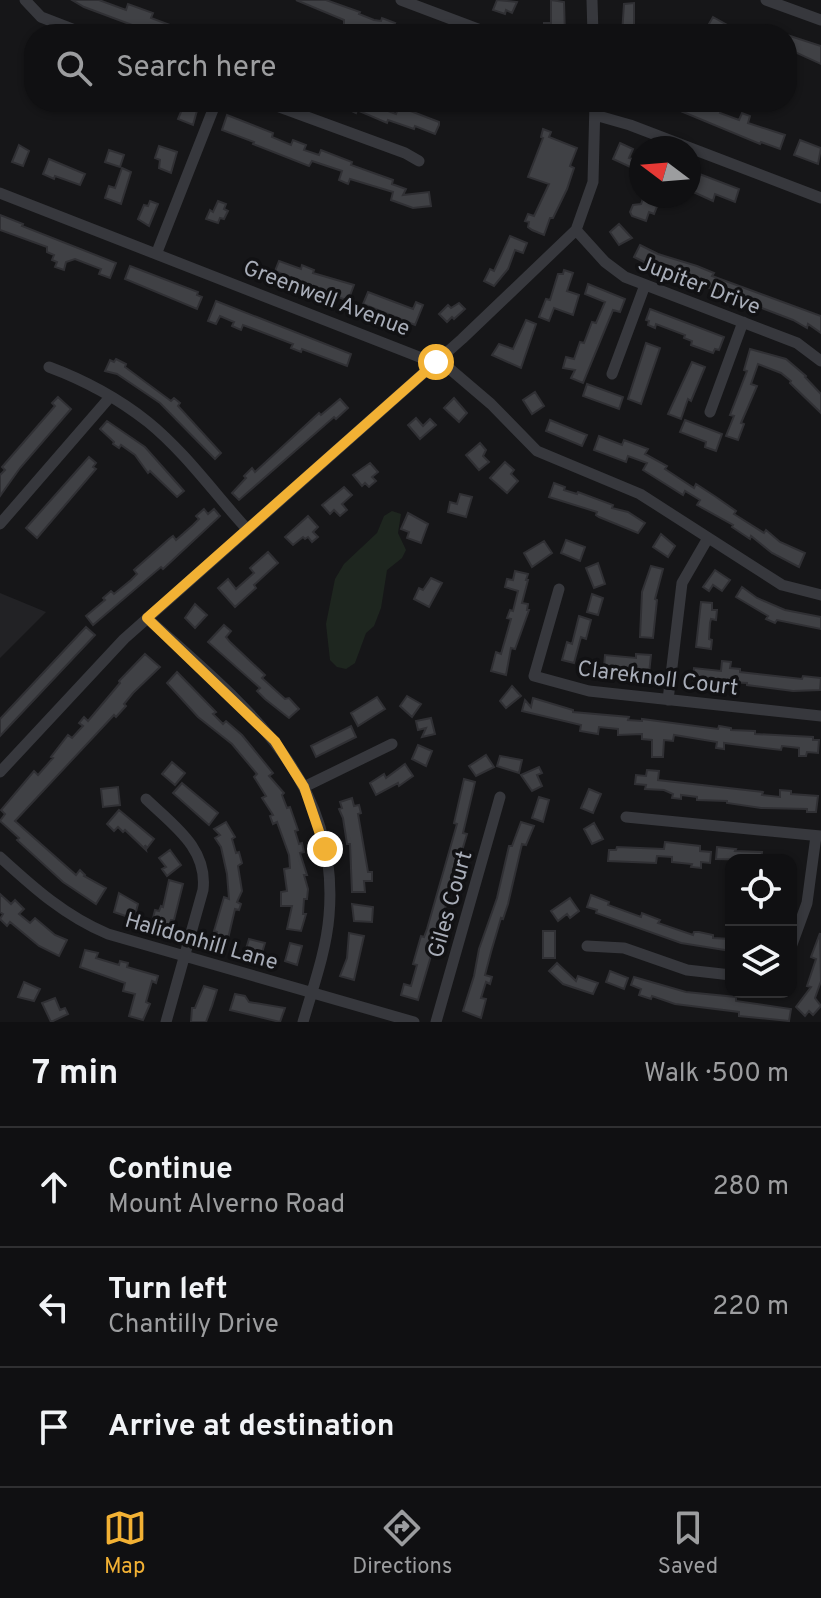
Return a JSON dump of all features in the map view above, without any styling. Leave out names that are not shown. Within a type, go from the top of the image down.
[{"type":"street","points":[[25,0],[41,17],[59,24]]},
{"type":"street","points":[[401,0],[465,24]]},
{"type":"street","points":[[592,0],[593,24]]},
{"type":"street","points":[[771,1],[821,20]]},
{"type":"street","points":[[157,252],[212,112]]},
{"type":"street","points":[[293,112],[419,161]]},
{"type":"street","points":[[0,772],[124,639],[436,362],[576,230],[593,182],[595,112]]},
{"type":"street","points":[[603,112],[821,198]]},
{"type":"street","name":"Greenwell Avenue","points":[[0,193],[436,362],[460,376],[537,451],[640,494],[782,585],[821,595]]},
{"type":"street","name":"Jupiter Drive","points":[[576,230],[614,270],[645,285],[797,343],[821,361]]},
{"type":"street","points":[[612,374],[645,285]]},
{"type":"street","points":[[710,412],[743,322]]},
{"type":"street","points":[[49,367],[88,384],[148,422],[246,528]]},
{"type":"street","points":[[0,524],[110,397]]},
{"type":"street","points":[[668,700],[682,583],[708,538]]},
{"type":"street","name":"Clareknoll Court","points":[[559,589],[534,676],[589,691],[821,716]]},
{"type":"street","points":[[147,618],[261,725],[288,758],[304,787],[325,849],[330,895],[325,940],[303,1022]]},
{"type":"street","points":[[304,787],[392,744]]},
{"type":"street","name":"Giles Court","points":[[436,1022],[500,797]]},
{"type":"street","points":[[146,799],[188,839],[201,860],[203,890],[166,1022]]},
{"type":"street","points":[[626,817],[819,836],[807,903],[797,930]]},
{"type":"street","name":"Halidonhill Lane","points":[[0,857],[55,906],[88,926],[414,1022]]},
{"type":"street","points":[[587,946],[624,948],[687,970],[725,974]]},
{"type":"shaded area","points":[[392,511],[401,514],[398,533],[406,550],[402,558],[387,570],[381,608],[374,626],[366,633],[355,663],[346,669],[337,667],[330,660],[326,624],[335,579],[344,564],[377,533],[384,516]]},
{"type":"shaded area","points":[[0,593],[46,612],[0,658]]},
{"type":"building","points":[[72,0],[99,0],[126,10],[128,4],[153,13],[151,18],[167,24],[129,24]]},
{"type":"building","points":[[296,0],[326,0],[374,20],[381,21],[382,18],[395,23],[344,24],[344,20]]},
{"type":"building","points":[[497,0],[517,2],[512,13],[506,10],[505,14],[493,10]]},
{"type":"building","points":[[551,0],[564,2],[565,24],[544,24],[551,23]]},
{"type":"building","points":[[634,3],[634,24],[623,24],[624,4]]},
{"type":"building","points":[[713,17],[725,24],[709,24]]},
{"type":"building","points":[[797,38],[821,46],[821,64],[797,53]]},
{"type":"building","points":[[181,112],[197,112],[193,125],[178,119]]},
{"type":"building","points":[[362,112],[413,112],[439,122],[439,125],[435,134],[415,126],[414,129],[388,120],[387,123]]},
{"type":"building","points":[[683,112],[720,112],[739,120],[742,113],[750,116],[748,123],[785,135],[780,149],[760,144]]},
{"type":"building","points":[[227,115],[273,133],[272,137],[291,145],[293,140],[306,145],[304,150],[319,155],[321,150],[393,180],[392,184],[406,189],[403,195],[429,192],[431,206],[413,208],[391,200],[393,192],[350,179],[348,184],[339,180],[342,171],[312,161],[309,166],[253,144],[222,130]]},
{"type":"building","points":[[543,129],[551,132],[549,137],[577,148],[570,166],[574,168],[567,189],[544,235],[532,230],[528,227],[529,222],[525,221],[528,214],[534,216],[549,184],[528,177],[543,138]]},
{"type":"building","points":[[800,140],[821,148],[818,164],[794,155]]},
{"type":"building","points":[[620,143],[629,147],[629,166],[613,159]]},
{"type":"building","points":[[19,145],[29,151],[23,166],[12,162]]},
{"type":"building","points":[[159,146],[177,152],[171,173],[159,168],[160,160],[155,158]]},
{"type":"building","points":[[109,150],[124,155],[120,167],[105,162]]},
{"type":"building","points":[[49,159],[85,174],[80,185],[43,174]]},
{"type":"building","points":[[122,168],[131,172],[121,204],[105,198],[109,186],[115,188]]},
{"type":"building","points":[[701,175],[739,189],[735,202],[715,194],[713,201],[701,196]]},
{"type":"building","points":[[150,201],[158,204],[149,226],[138,219],[144,205],[148,206]]},
{"type":"building","points":[[218,201],[226,204],[224,209],[228,211],[218,223],[206,219]]},
{"type":"building","points":[[632,208],[656,208],[654,214],[649,212],[646,221],[632,216]]},
{"type":"building","points":[[0,215],[116,263],[110,278],[99,274],[101,269],[75,259],[66,262],[64,270],[55,267],[57,262],[52,260],[54,255],[47,252],[47,247],[0,230]]},
{"type":"building","points":[[619,224],[632,238],[619,245],[610,232]]},
{"type":"building","points":[[510,236],[527,243],[523,253],[515,250],[508,269],[494,286],[484,281],[490,269],[494,271]]},
{"type":"building","points":[[640,245],[714,273],[712,276],[821,316],[821,333],[808,324],[807,328],[652,266],[634,257]]},
{"type":"building","points":[[279,261],[301,269],[302,265],[314,270],[313,273],[354,285],[348,301],[275,271]]},
{"type":"building","points":[[130,266],[198,292],[197,295],[202,297],[197,309],[125,279]]},
{"type":"building","points":[[564,270],[573,273],[567,291],[579,295],[573,315],[554,308],[549,321],[539,317],[546,299],[550,300],[558,274],[563,274]]},
{"type":"building","points":[[588,284],[625,299],[620,312],[613,310],[583,383],[571,378],[575,370],[563,368],[566,357],[574,359],[580,342],[584,343],[592,322],[596,323],[605,302],[585,294]]},
{"type":"building","points":[[368,292],[413,309],[416,302],[423,305],[415,325],[363,304]]},
{"type":"building","points":[[216,301],[351,354],[347,366],[302,349],[301,352],[291,348],[293,344],[243,325],[241,330],[232,326],[234,322],[220,316],[216,324],[208,321]]},
{"type":"building","points":[[459,303],[465,309],[454,319],[452,317],[447,322],[439,314],[448,305],[451,308]]},
{"type":"building","points":[[650,309],[724,337],[719,350],[715,349],[713,353],[691,345],[692,341],[684,338],[685,335],[656,324],[655,328],[648,325],[649,321],[646,320]]},
{"type":"building","points":[[526,320],[536,324],[521,368],[492,355],[499,344],[513,349]]},
{"type":"building","points":[[646,343],[660,348],[641,404],[628,399]]},
{"type":"building","points":[[750,349],[786,359],[806,376],[821,394],[821,413],[781,373],[758,364],[751,384],[757,386],[741,423],[744,424],[738,440],[726,436],[734,416],[730,415],[747,371],[744,370]]},
{"type":"building","points":[[116,359],[171,401],[174,398],[180,403],[178,406],[221,453],[215,459],[160,403],[117,374],[105,371],[110,360],[114,362]]},
{"type":"building","points":[[692,362],[705,367],[681,419],[668,414]]},
{"type":"building","points":[[587,384],[623,397],[619,409],[583,396]]},
{"type":"building","points":[[535,392],[544,406],[532,414],[523,400]]},
{"type":"building","points":[[58,397],[71,409],[0,496],[0,475],[5,470],[2,467],[55,406],[52,403]]},
{"type":"building","points":[[454,398],[467,413],[459,422],[444,408]]},
{"type":"building","points":[[340,399],[348,408],[336,419],[334,417],[239,500],[232,493],[252,468],[255,472],[319,413],[321,415]]},
{"type":"building","points":[[416,418],[423,426],[430,419],[436,425],[420,439],[408,425]]},
{"type":"building","points":[[550,420],[587,435],[582,446],[546,431]]},
{"type":"building","points":[[685,420],[722,434],[716,451],[705,447],[706,442],[680,432]]},
{"type":"building","points":[[107,421],[145,447],[184,491],[177,497],[150,471],[148,473],[135,455],[121,445],[119,448],[113,444],[100,429]]},
{"type":"building","points":[[599,436],[622,445],[624,440],[648,449],[645,454],[667,466],[665,469],[694,488],[696,484],[764,533],[766,530],[780,542],[805,553],[799,567],[697,505],[700,500],[685,491],[683,495],[643,470],[647,463],[628,456],[626,462],[594,450]]},
{"type":"building","points":[[480,443],[486,450],[483,456],[489,462],[479,470],[466,455]]},
{"type":"building","points":[[89,457],[96,463],[93,467],[96,469],[37,538],[26,528]]},
{"type":"building","points":[[505,462],[514,470],[511,474],[518,481],[507,493],[490,478]]},
{"type":"building","points":[[370,463],[378,472],[372,477],[376,481],[369,487],[365,483],[362,486],[353,475]]},
{"type":"building","points":[[554,483],[565,487],[564,490],[613,505],[612,508],[628,512],[645,523],[638,533],[599,517],[597,512],[549,497]]},
{"type":"building","points":[[344,487],[352,495],[342,504],[347,510],[340,516],[334,510],[330,514],[322,505]]},
{"type":"building","points":[[460,494],[472,497],[466,517],[448,512],[450,502],[457,504]]},
{"type":"building","points":[[204,509],[208,514],[214,509],[220,516],[163,569],[161,567],[93,625],[86,616],[105,600],[103,598],[111,591],[114,594],[131,580],[137,574],[134,570],[173,536],[176,540],[199,519],[196,516]]},
{"type":"building","points":[[408,513],[428,524],[421,543],[407,538],[409,532],[401,529]]},
{"type":"building","points":[[308,516],[318,527],[313,532],[318,537],[312,542],[308,537],[303,537],[293,545],[285,537]]},
{"type":"building","points":[[661,534],[675,546],[668,557],[653,547]]},
{"type":"building","points":[[566,540],[585,547],[580,561],[561,553]]},
{"type":"building","points":[[544,541],[552,553],[532,567],[524,553]]},
{"type":"building","points":[[268,552],[278,563],[235,607],[218,588],[228,579],[236,589],[254,573],[250,568]]},
{"type":"building","points":[[598,563],[605,584],[594,588],[586,568]]},
{"type":"building","points":[[651,566],[663,569],[655,599],[653,638],[640,637],[642,592]]},
{"type":"building","points":[[715,570],[730,580],[722,591],[713,585],[709,591],[703,587]]},
{"type":"building","points":[[515,571],[528,574],[522,603],[528,604],[529,610],[515,649],[511,648],[506,675],[491,671],[496,652],[501,654],[511,619],[507,618],[510,610],[513,611],[518,591],[505,587],[507,579],[513,580]]},
{"type":"building","points":[[431,578],[442,583],[429,607],[414,599],[419,588],[423,590]]},
{"type":"building","points":[[742,587],[757,598],[785,610],[821,617],[821,629],[766,619],[768,616],[736,597]]},
{"type":"building","points":[[592,594],[603,598],[598,615],[587,612]]},
{"type":"building","points":[[701,602],[712,603],[712,610],[717,610],[716,620],[711,619],[710,623],[711,649],[696,647]]},
{"type":"building","points":[[195,604],[207,615],[195,628],[185,618]]},
{"type":"building","points":[[579,616],[591,620],[586,639],[581,637],[574,663],[562,660],[567,642],[572,644]]},
{"type":"building","points":[[224,625],[231,631],[226,637],[265,675],[262,678],[299,709],[289,718],[265,699],[257,691],[260,688],[208,642]]},
{"type":"building","points":[[86,627],[95,635],[0,736],[0,719]]},
{"type":"building","points":[[145,654],[160,667],[15,821],[76,875],[80,870],[84,876],[106,888],[96,904],[63,882],[17,840],[19,838],[0,821],[5,814],[1,810],[34,771],[38,775],[68,735],[72,738],[83,726],[79,723],[84,717],[88,721]]},
{"type":"building","points":[[636,654],[651,655],[649,674],[604,668],[605,655],[636,658]]},
{"type":"building","points":[[722,661],[731,662],[730,668],[740,669],[740,672],[802,679],[803,676],[821,678],[820,690],[793,691],[747,683],[693,680],[694,668],[721,671]]},
{"type":"building","points":[[177,672],[216,712],[213,714],[223,724],[226,721],[242,735],[273,773],[269,776],[284,793],[282,795],[298,830],[295,831],[299,844],[302,843],[304,852],[300,853],[307,875],[304,875],[308,889],[303,914],[306,914],[301,931],[287,929],[292,906],[281,906],[281,892],[287,891],[284,869],[290,868],[289,855],[277,822],[273,824],[270,816],[273,815],[262,798],[266,796],[254,777],[257,774],[232,744],[198,717],[167,683]]},
{"type":"building","points":[[512,686],[521,696],[506,708],[500,701]]},
{"type":"building","points":[[407,696],[421,704],[412,717],[400,706]]},
{"type":"building","points":[[377,697],[385,709],[358,726],[351,713]]},
{"type":"building","points":[[533,698],[573,712],[629,717],[628,720],[813,737],[813,740],[819,740],[818,753],[807,752],[806,756],[799,756],[799,748],[782,746],[781,750],[724,743],[724,749],[716,748],[717,742],[674,735],[673,741],[664,740],[663,757],[652,757],[652,740],[642,739],[642,734],[618,735],[618,729],[599,727],[598,734],[580,731],[581,725],[522,711],[525,700],[531,707]]},
{"type":"building","points":[[431,718],[435,734],[422,737],[426,728],[418,730],[416,721]]},
{"type":"building","points":[[351,726],[356,737],[316,757],[311,746]]},
{"type":"building","points":[[418,745],[432,751],[426,766],[412,759]]},
{"type":"building","points":[[486,755],[494,767],[476,776],[469,766]]},
{"type":"building","points":[[500,756],[522,760],[519,773],[497,766]]},
{"type":"building","points":[[172,762],[185,773],[175,785],[162,774]]},
{"type":"building","points":[[405,764],[413,776],[399,786],[398,783],[376,795],[370,783],[384,774],[386,778]]},
{"type":"building","points":[[539,767],[542,773],[537,775],[542,786],[532,791],[521,775]]},
{"type":"building","points":[[647,770],[659,771],[658,780],[763,792],[762,795],[780,797],[780,790],[818,796],[816,812],[697,800],[697,797],[681,795],[681,799],[672,798],[673,794],[664,790],[645,789],[646,785],[635,784],[636,775],[646,776]]},
{"type":"building","points":[[464,779],[475,782],[463,833],[467,834],[418,1000],[401,995],[404,984],[411,986],[417,965],[413,964],[421,936],[424,937],[427,929],[457,824],[454,823]]},
{"type":"building","points":[[182,783],[218,813],[209,825],[173,793]]},
{"type":"building","points":[[118,787],[120,805],[103,807],[101,789]]},
{"type":"building","points":[[589,789],[601,794],[593,813],[581,808]]},
{"type":"building","points":[[539,797],[549,800],[543,822],[532,818]]},
{"type":"building","points":[[352,798],[354,806],[359,805],[368,872],[372,872],[372,881],[364,881],[365,892],[352,892],[350,844],[347,844],[339,809],[342,808],[340,802]]},
{"type":"building","points":[[119,810],[154,839],[147,848],[145,845],[146,850],[125,830],[123,832],[118,827],[114,831],[107,824]]},
{"type":"building","points":[[226,822],[235,837],[232,839],[242,863],[238,866],[242,891],[237,902],[241,904],[239,910],[235,909],[227,943],[215,940],[217,932],[214,931],[224,897],[229,899],[221,847],[215,838],[220,835],[214,829]]},
{"type":"building","points":[[521,822],[534,826],[526,845],[522,844],[508,904],[491,952],[485,975],[492,977],[490,984],[486,982],[481,998],[486,999],[481,1018],[463,1011],[479,949],[497,898],[509,846],[512,846]]},
{"type":"building","points":[[594,823],[603,839],[592,844],[584,829]]},
{"type":"building","points":[[665,842],[700,846],[700,851],[711,852],[710,863],[701,862],[701,868],[691,867],[692,864],[672,862],[672,857],[657,856],[656,863],[608,861],[609,850],[616,850],[617,847],[664,849]]},
{"type":"building","points":[[717,847],[762,852],[725,854],[725,859],[716,859]]},
{"type":"building","points":[[170,850],[181,865],[167,876],[162,869],[166,867],[159,858]]},
{"type":"building","points":[[169,880],[183,884],[174,920],[171,920],[169,927],[152,922],[155,910],[163,907]]},
{"type":"building","points":[[119,893],[138,904],[134,919],[114,912]]},
{"type":"building","points":[[0,894],[11,904],[15,900],[24,909],[19,914],[30,923],[35,918],[55,935],[67,940],[59,956],[39,946],[10,922],[7,926],[0,919],[3,914],[0,912]]},
{"type":"building","points":[[591,895],[609,902],[608,905],[641,917],[642,913],[660,920],[658,923],[693,935],[699,932],[725,939],[725,950],[681,943],[587,907]]},
{"type":"building","points":[[570,898],[579,911],[570,918],[567,914],[558,921],[551,911]]},
{"type":"building","points":[[352,904],[373,907],[372,922],[354,921]]},
{"type":"building","points":[[543,931],[555,931],[555,958],[543,958]]},
{"type":"building","points":[[349,933],[364,936],[354,980],[340,976],[347,958]]},
{"type":"building","points":[[820,933],[821,981],[815,998],[821,1006],[813,1015],[809,1011],[805,1016],[796,1007],[811,987],[807,986],[816,959],[811,957]]},
{"type":"building","points":[[249,939],[265,943],[261,956],[245,952]]},
{"type":"building","points":[[290,943],[302,946],[297,965],[285,961]]},
{"type":"building","points":[[85,950],[98,953],[96,958],[119,965],[120,961],[128,963],[127,967],[158,976],[156,983],[152,981],[146,1002],[150,1004],[143,1020],[129,1016],[135,994],[123,991],[125,983],[80,967]]},
{"type":"building","points":[[557,963],[576,981],[578,976],[598,983],[593,994],[563,984],[549,971]]},
{"type":"building","points":[[610,971],[628,978],[624,989],[606,982]]},
{"type":"building","points":[[634,977],[686,992],[791,1009],[789,1021],[739,1016],[739,1012],[675,1004],[652,996],[651,999],[639,995],[641,989],[631,985]]},
{"type":"building","points":[[24,982],[40,989],[34,1001],[18,997]]},
{"type":"building","points":[[204,986],[217,990],[212,1006],[206,1022],[191,1022],[192,1008],[195,1008]]},
{"type":"building","points":[[235,994],[245,996],[249,1002],[285,1008],[280,1022],[230,1010]]},
{"type":"building","points":[[55,998],[60,1010],[65,1008],[68,1014],[51,1022],[42,1003]]},
{"type":"route","points":[[325,849],[313,806],[299,775],[275,741],[147,618],[436,362]]}]
